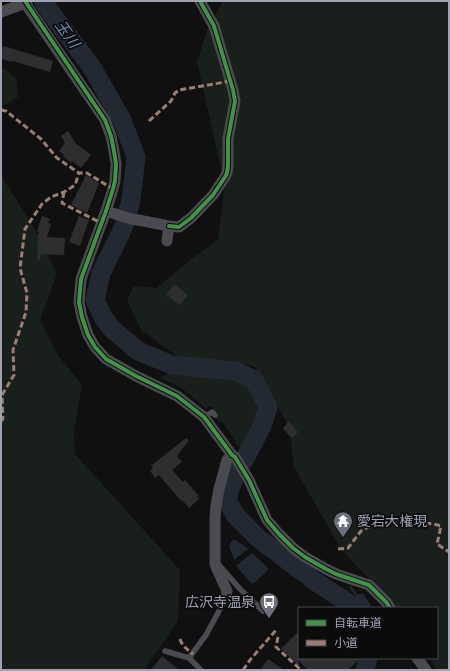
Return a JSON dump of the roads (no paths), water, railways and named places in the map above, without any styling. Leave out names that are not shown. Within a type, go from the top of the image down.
[{"type":"street","points":[[106,211],[127,218],[169,226],[179,226],[191,218],[213,195],[225,177],[228,166],[228,139],[235,101],[214,26],[200,1]]},
{"type":"street","points":[[1,12],[25,2],[105,120],[111,136],[116,164],[115,181],[106,211],[81,279],[78,302],[88,335],[95,346],[106,359],[136,376],[177,396],[204,417],[249,480],[267,520],[293,548],[305,557],[336,574],[369,585],[389,607]]},
{"type":"street","points":[[167,241],[169,226]]},
{"type":"street","points":[[226,598],[227,591],[217,569],[215,560],[216,506],[227,460],[233,456]]},
{"type":"street","points":[[418,659],[426,670]]},
{"type":"lane","points":[[204,417],[212,412],[215,415]]},
{"type":"lane","points":[[215,560],[240,590],[263,611]]},
{"type":"lane","points":[[189,658],[206,635],[226,598]]},
{"type":"lane","points":[[165,651],[189,658],[201,670]]},
{"type":"waterway","name":"玉川","points":[[43,1],[91,66],[122,120],[136,157],[131,200],[124,226],[101,273],[95,300],[103,317],[112,329],[138,351],[172,365],[236,371],[254,380],[268,407],[262,426],[239,468],[228,493],[228,502],[236,516],[258,538],[316,582],[347,602],[350,607]]},
{"type":"waterway","points":[[365,670],[368,659]]},
{"type":"place","name":"愛宕大権現","points":[[343,538]]},
{"type":"place","name":"広沢寺温泉","points":[[269,619]]}]
